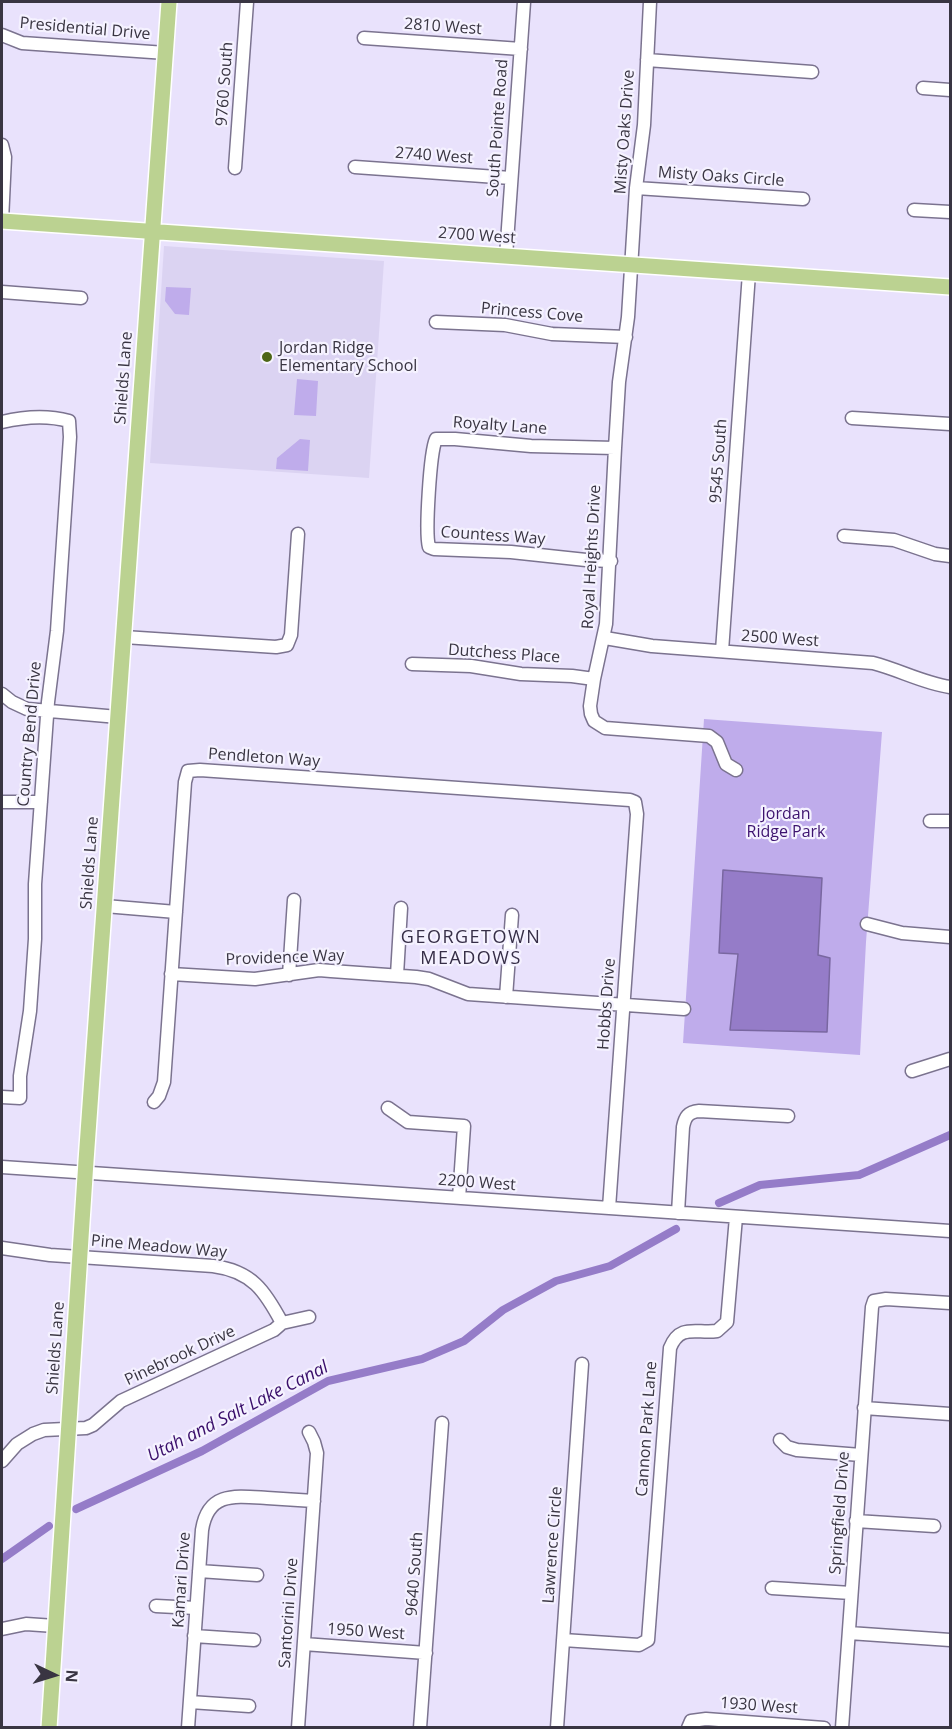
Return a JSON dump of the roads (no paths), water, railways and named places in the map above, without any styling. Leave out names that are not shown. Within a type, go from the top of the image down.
[{"type":"main road","name":"Shields Lane","points":[[49,1728],[86,1173],[170,2]]},
{"type":"main road","name":"2700 West","points":[[2,221],[951,287]]},
{"type":"street","name":"9760 South","points":[[235,168],[247,2]]},
{"type":"street","name":"South Pointe Road","points":[[506,256],[524,2]]},
{"type":"street","name":"Misty Oaks Drive","points":[[632,265],[636,188],[644,125],[650,2]]},
{"type":"street","name":"Presidential Drive","points":[[2,35],[22,43],[166,52]]},
{"type":"street","name":"2810 West","points":[[364,38],[520,49]]},
{"type":"street","points":[[647,60],[812,72]]},
{"type":"street","points":[[922,88],[951,90]]},
{"type":"street","points":[[2,145],[5,157],[2,221]]},
{"type":"street","name":"2740 West","points":[[355,167],[511,178]]},
{"type":"street","name":"Misty Oaks Circle","points":[[636,188],[803,199]]},
{"type":"street","points":[[914,210],[951,212]]},
{"type":"street","name":"Royal Heights Drive","points":[[632,265],[626,337],[619,382],[604,638],[594,679],[591,714],[600,727],[709,736],[717,742],[726,764],[736,770]]},
{"type":"street","name":"9545 South","points":[[722,651],[749,273]]},
{"type":"street","points":[[2,292],[81,298]]},
{"type":"street","name":"Princess Cove","points":[[436,322],[505,325],[543,333],[626,337]]},
{"type":"street","name":"Country Bend Drive","points":[[2,422],[33,417],[69,421],[70,437],[57,631],[47,711],[31,1001],[21,1068],[20,1098],[2,1097]]},
{"type":"street","points":[[852,418],[951,424]]},
{"type":"street","name":"Royalty Lane","points":[[430,492],[436,439],[521,446],[615,448]]},
{"type":"street","name":"Countess Way","points":[[430,492],[427,537],[429,547],[440,550],[511,552],[610,561]]},
{"type":"street","points":[[124,637],[276,647],[287,645],[291,634],[298,534]]},
{"type":"street","points":[[844,536],[894,540],[935,554],[951,556]]},
{"type":"street","name":"2500 West","points":[[604,638],[652,646],[873,663],[895,669],[928,683],[951,687]]},
{"type":"street","name":"Dutchess Place","points":[[412,664],[471,666],[521,675],[594,679]]},
{"type":"street","points":[[2,694],[20,707],[118,717]]},
{"type":"street","name":"Pendleton Way","points":[[154,1102],[164,1082],[185,782],[188,771],[624,799],[635,802]]},
{"type":"street","points":[[2,802],[41,802]]},
{"type":"street","name":"Hobbs Drive","points":[[609,1208],[637,814],[635,802]]},
{"type":"street","points":[[930,821],[951,821]]},
{"type":"street","points":[[289,975],[294,900]]},
{"type":"street","points":[[105,906],[176,912]]},
{"type":"street","points":[[397,975],[401,908]]},
{"type":"street","points":[[506,997],[512,915]]},
{"type":"street","points":[[867,924],[902,933],[951,936]]},
{"type":"street","name":"Providence Way","points":[[171,974],[255,979],[325,970],[429,979],[468,994],[684,1009]]},
{"type":"street","points":[[912,1071],[951,1059]]},
{"type":"street","points":[[388,1108],[408,1122],[464,1126],[459,1198]]},
{"type":"street","points":[[678,1213],[683,1127],[689,1113],[699,1111],[788,1116]]},
{"type":"street","name":"2200 West","points":[[2,1167],[951,1231]]},
{"type":"street","name":"Cannon Park Lane","points":[[563,1640],[639,1646],[646,1643],[649,1636],[670,1348],[673,1340],[684,1332],[717,1331],[728,1322],[736,1217]]},
{"type":"street","name":"Pine Meadow Way","points":[[2,1248],[31,1253],[230,1269],[246,1276],[259,1287],[270,1300],[282,1323]]},
{"type":"street","name":"Springfield Drive","points":[[842,1728],[871,1312],[874,1301],[886,1299],[950,1303]]},
{"type":"street","name":"Pinebrook Drive","points":[[2,1461],[17,1444],[33,1434],[44,1430],[86,1428],[93,1425],[121,1401],[274,1330],[282,1323],[309,1317]]},
{"type":"street","name":"Lawrence Circle","points":[[557,1728],[582,1364]]},
{"type":"street","points":[[864,1408],[951,1414]]},
{"type":"street","name":"9640 South","points":[[420,1728],[442,1423]]},
{"type":"street","name":"Santorini Drive","points":[[298,1728],[317,1453],[309,1432]]},
{"type":"street","points":[[780,1440],[787,1447],[796,1450],[861,1455]]},
{"type":"street","name":"Kamari Drive","points":[[188,1728],[203,1523],[208,1511],[218,1501],[232,1496],[314,1501]]},
{"type":"street","points":[[856,1521],[934,1526]]},
{"type":"street","points":[[199,1571],[257,1575]]},
{"type":"street","points":[[772,1588],[851,1593]]},
{"type":"street","points":[[156,1606],[196,1608]]},
{"type":"street","points":[[2,1629],[26,1624],[55,1626]]},
{"type":"street","points":[[849,1633],[951,1640]]},
{"type":"street","points":[[194,1636],[254,1640]]},
{"type":"street","name":"1950 West","points":[[304,1644],[426,1653]]},
{"type":"street","points":[[190,1702],[249,1706]]},
{"type":"street","name":"1930 West","points":[[690,1724],[706,1719],[824,1728]]},
{"type":"waterway","name":"Utah and Salt Lake Canal","points":[[719,1203],[760,1185],[859,1175],[950,1135]]},
{"type":"waterway","name":"Utah and Salt Lake Canal","points":[[76,1509],[202,1451],[328,1381],[422,1359],[464,1341],[503,1310],[556,1281],[610,1266],[676,1229]]},
{"type":"waterway","name":"Utah and Salt Lake Canal","points":[[2,1559],[49,1526]]},
{"type":"place","name":"Jordan Ridge Elementary School","points":[[267,357]]},
{"type":"district","name":"GEORGETOWN MEADOWS","points":[[471,948]]},
{"type":"park label","name":"Jordan Ridge Park","points":[[786,823]]}]
